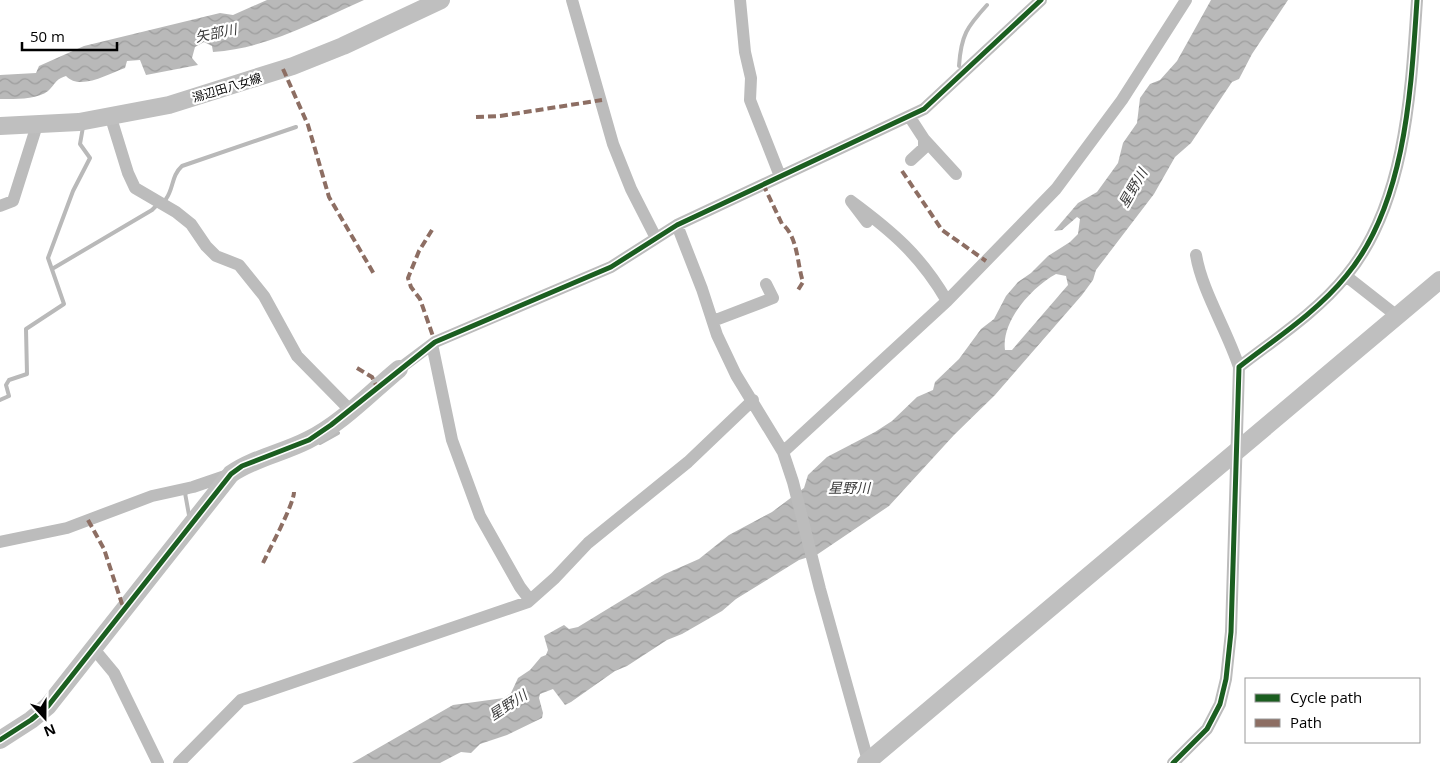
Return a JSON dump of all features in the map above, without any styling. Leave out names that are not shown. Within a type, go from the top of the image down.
[{"type":"street","name":"湯辺田八女線","points":[[0,126],[37,125],[111,118],[169,105],[293,66],[343,46],[441,0]]},
{"type":"street","points":[[572,0],[613,144],[631,189],[656,238]]},
{"type":"street","points":[[740,0],[745,52],[751,78],[750,100],[780,176]]},
{"type":"street","points":[[0,740],[31,720],[48,706],[231,474],[242,466],[309,440],[350,410],[432,344],[611,267],[677,225],[924,109],[1040,0]]},
{"type":"street","points":[[783,452],[947,301],[1056,189],[1122,100],[1186,0]]},
{"type":"street","points":[[1239,367],[1318,304],[1346,276],[1368,241],[1389,196],[1397,166],[1413,63],[1417,0]]},
{"type":"street","points":[[909,116],[924,139],[956,174]]},
{"type":"street","points":[[111,118],[128,173],[135,188],[176,212],[191,224],[206,246],[216,256],[240,265],[264,296],[297,356],[350,410]]},
{"type":"street","points":[[0,206],[12,201],[37,125]]},
{"type":"street","points":[[911,160],[924,148],[924,139]]},
{"type":"street","points":[[867,222],[851,201],[911,250],[931,273],[947,301]]},
{"type":"street","points":[[677,225],[712,321],[736,375],[783,452],[793,482],[867,762],[1440,280]]},
{"type":"street","points":[[1173,763],[1207,729],[1220,704],[1226,679],[1231,632],[1239,367],[1229,338],[1199,270],[1196,255]]},
{"type":"street","points":[[1346,276],[1398,316]]},
{"type":"street","points":[[712,321],[773,298],[766,284]]},
{"type":"street","points":[[432,344],[452,440],[480,516],[520,587],[530,600]]},
{"type":"street","points":[[179,763],[241,700],[530,600],[588,543],[688,462],[753,400]]},
{"type":"street","points":[[0,542],[67,528],[152,496],[193,487],[231,474]]},
{"type":"street","points":[[94,649],[114,673],[158,763]]},
{"type":"water","name":"矢部川","points":[[267,0],[364,0],[290,33],[253,45],[213,52],[212,46],[204,42],[195,47],[192,58],[198,65],[146,75],[140,60],[127,61],[125,68],[94,80],[79,82],[66,76],[57,81],[48,91],[38,96],[0,99],[0,75],[36,73],[39,66],[84,46],[220,13],[233,15]]},
{"type":"water","name":"星野川","points":[[1211,0],[1288,0],[1252,54],[1239,79],[1232,82],[1191,143],[1175,157],[1154,194],[1096,270],[1093,280],[1082,295],[995,395],[954,435],[889,506],[818,554],[799,560],[736,599],[722,611],[682,634],[667,640],[627,666],[615,671],[571,702],[565,705],[553,689],[540,694],[542,718],[507,735],[480,744],[471,753],[461,752],[440,763],[352,763],[453,705],[504,698],[511,693],[518,678],[530,670],[541,657],[546,655],[548,650],[544,636],[564,625],[569,629],[578,627],[665,574],[699,559],[729,535],[772,512],[804,488],[808,475],[827,457],[875,432],[892,421],[917,397],[933,390],[935,382],[959,359],[981,329],[994,319],[1006,296],[1018,282],[1031,273],[1048,256],[1070,242],[1078,234],[1080,219],[1077,217],[1062,230],[1054,231],[1078,203],[1097,192],[1118,163],[1123,143],[1137,123],[1140,98],[1150,84],[1160,80],[1177,61]],"holes":[[[1056,274],[1066,276],[1068,285],[1012,350],[1005,350],[1008,328],[1013,317],[1028,296],[1037,287]]]},
{"type":"waterway","points":[[959,66],[961,46],[966,32],[974,19],[987,5]]},
{"type":"waterway","points":[[0,400],[9,396],[6,385],[9,380],[27,374],[26,329],[64,304],[48,258],[73,191],[90,158],[80,144],[83,127]]},
{"type":"waterway","points":[[166,199],[176,174],[182,166],[296,127]]},
{"type":"waterway","points":[[52,269],[152,210],[157,205]]},
{"type":"waterway","points":[[320,443],[338,433]]},
{"type":"waterway","points":[[188,492],[185,493],[189,515]]},
{"type":"marked path","points":[[283,69],[308,125],[329,197],[374,274]]},
{"type":"marked path","points":[[476,117],[500,116],[602,100]]},
{"type":"marked path","points":[[902,171],[942,230],[986,261]]},
{"type":"marked path","points":[[763,184],[782,224],[787,229],[794,243],[803,282],[798,290]]},
{"type":"marked path","points":[[432,230],[419,251],[408,278],[411,287],[420,299],[435,342]]},
{"type":"marked path","points":[[357,368],[372,377],[377,387]]},
{"type":"marked path","points":[[263,563],[286,516],[294,492]]},
{"type":"marked path","points":[[88,520],[104,549],[124,610]]},
{"type":"cycle path","points":[[0,740],[31,720],[48,706],[231,474],[242,466],[309,440],[331,425],[435,342],[611,267],[677,225],[924,109],[1041,0]]},
{"type":"cycle path","points":[[1173,763],[1207,729],[1220,704],[1226,679],[1231,632],[1239,367],[1295,324],[1335,289],[1366,247],[1382,215],[1402,145],[1412,71],[1417,0]]}]
